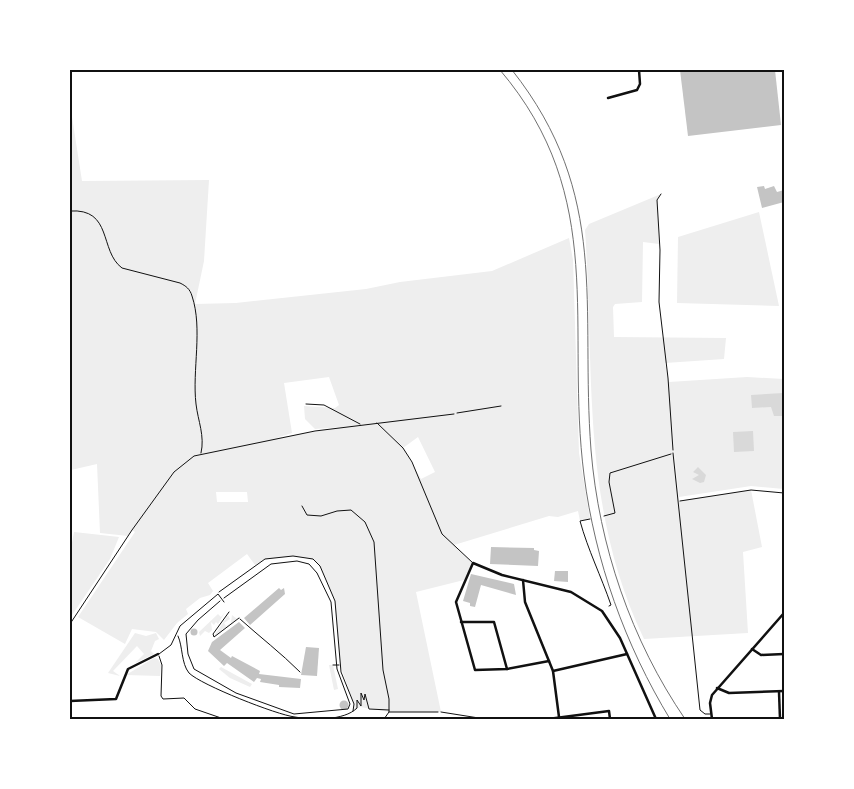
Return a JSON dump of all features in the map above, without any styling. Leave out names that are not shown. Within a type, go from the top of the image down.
[{"type":"street","points":[[608,98],[634,92],[640,84],[639,70]]},
{"type":"street","points":[[549,662],[507,669],[475,670],[456,600],[473,563],[479,567],[571,592],[602,611],[613,623],[656,719]]},
{"type":"street","points":[[523,580],[525,602],[553,671],[559,717]]},
{"type":"street","points":[[712,719],[710,703],[717,688],[784,613]]},
{"type":"street","points":[[461,622],[494,622],[507,669]]},
{"type":"street","points":[[751,649],[761,655],[784,654]]},
{"type":"street","points":[[70,701],[116,700],[128,669],[158,654]]},
{"type":"street","points":[[553,671],[627,654]]},
{"type":"street","points":[[717,688],[729,693],[784,692]]},
{"type":"street","points":[[779,692],[780,719]]},
{"type":"street","points":[[548,719],[609,711],[610,719]]},
{"type":"lane","points":[[70,211],[87,212],[93,216],[104,231],[117,264],[122,268],[180,283],[187,287],[191,293],[194,304],[196,343],[196,404],[204,440],[200,453]]},
{"type":"lane","points":[[306,404],[324,405],[361,424]]},
{"type":"lane","points":[[70,624],[132,530],[173,473],[188,459],[200,453],[266,440],[361,424],[454,414]]},
{"type":"lane","points":[[376,423],[403,448],[412,462],[421,479],[442,534],[473,563]]},
{"type":"lane","points":[[674,453],[700,710],[704,714],[710,714]]},
{"type":"lane","points":[[679,501],[751,490],[784,493]]},
{"type":"lane","points":[[158,654],[171,645],[180,626],[219,596],[224,602]]},
{"type":"lane","points":[[229,612],[213,634],[214,637],[240,619],[258,636],[273,645],[300,672]]},
{"type":"lane","points":[[441,712],[485,719]]},
{"type":"path","points":[[604,516],[615,513],[609,482],[610,473],[674,453],[668,378],[658,302],[660,250],[657,200],[661,194]]},
{"type":"path","points":[[454,414],[500,406]]},
{"type":"path","points":[[302,506],[307,515],[352,510],[364,522],[374,542],[383,670],[389,699],[389,711],[384,719]]},
{"type":"path","points":[[590,519],[580,521],[588,550],[594,557],[611,605],[609,606]]},
{"type":"path","points":[[217,593],[265,560],[287,556],[313,559],[320,566],[335,601],[341,672],[354,704],[353,712]]},
{"type":"path","points":[[220,600],[186,634],[188,654],[196,671],[236,693],[294,714],[344,711],[350,708],[337,669],[330,602],[317,573],[309,564],[297,561],[271,564],[224,598]]},
{"type":"path","points":[[177,635],[189,672],[232,696],[294,717],[343,716],[357,708],[357,700],[361,706],[360,693],[364,700],[365,694],[369,709],[441,712]]},
{"type":"path","points":[[158,654],[162,665],[161,696],[163,699],[184,698],[195,708],[224,719]]},
{"type":"path","points":[[333,665],[339,665]]},
{"type":"shaded area","points":[[70,104],[82,181],[209,180],[204,261],[195,304],[236,303],[366,289],[400,282],[492,271],[569,238],[573,260],[579,453],[590,519],[580,521],[578,511],[558,517],[549,516],[454,545],[473,563],[464,580],[416,592],[441,712],[389,712],[360,707],[353,712],[354,704],[340,665],[335,601],[320,566],[313,559],[293,556],[265,559],[255,565],[247,554],[208,583],[213,591],[210,595],[200,598],[186,609],[188,614],[177,623],[164,640],[156,632],[132,629],[125,644],[78,617],[135,532],[132,530],[128,536],[100,533],[97,464],[71,470],[72,530],[70,530]],"holes":[[[329,377],[339,405],[335,408],[304,406],[305,419],[315,429],[343,427],[276,438],[292,433],[284,383]],[[418,437],[435,472],[421,479],[403,448]],[[216,492],[247,492],[248,502],[217,502]]]},
{"type":"shaded area","points":[[661,194],[657,200],[659,244],[643,242],[642,302],[615,304],[613,307],[614,337],[726,338],[724,359],[665,363],[669,382],[747,377],[784,379],[784,489],[751,486],[679,497],[669,392],[679,501],[751,490],[762,547],[743,552],[748,633],[644,639],[624,589],[609,539],[594,438],[585,230],[589,224]]},
{"type":"shaded area","points":[[759,212],[779,306],[677,303],[678,237]]},
{"type":"shaded area","points":[[783,393],[784,416],[774,416],[771,407],[752,408],[751,395]]},
{"type":"shaded area","points":[[753,431],[754,451],[734,452],[733,432]]},
{"type":"shaded area","points":[[698,467],[706,475],[704,482],[700,483],[692,479],[699,475],[693,472]]},
{"type":"shaded area","points":[[74,532],[119,537],[110,559],[70,618],[70,553]]},
{"type":"shaded area","points":[[225,612],[218,624],[216,622],[214,625],[211,622],[212,630],[209,633],[205,631],[200,636],[199,632],[218,614],[221,617]]},
{"type":"shaded area","points":[[228,615],[230,619],[224,623],[226,626],[231,623],[232,615],[237,619],[214,636]]},
{"type":"shaded area","points":[[135,633],[146,636],[156,633],[159,639],[155,641],[151,651],[154,654],[135,663],[144,654],[137,646],[113,671],[120,676],[108,673]]},
{"type":"shaded area","points":[[154,658],[158,659],[161,665],[160,676],[126,675]]},
{"type":"shaded area","points":[[329,665],[333,665],[338,689],[334,690]]},
{"type":"shaded area","points":[[221,667],[252,684],[250,687],[230,678],[219,669]]},
{"type":"building","points":[[680,70],[775,70],[781,125],[688,136]]},
{"type":"building","points":[[764,186],[765,189],[774,186],[777,192],[784,190],[784,202],[762,208],[757,187]]},
{"type":"building","points":[[491,547],[534,548],[534,550],[539,551],[538,566],[490,564]]},
{"type":"building","points":[[555,571],[568,571],[568,582],[554,581]]},
{"type":"building","points":[[471,574],[514,584],[516,595],[481,585],[475,607],[470,606],[470,603],[463,601]]},
{"type":"building","points":[[279,588],[281,590],[284,588],[285,594],[250,625],[244,618]]},
{"type":"building","points":[[239,622],[245,628],[220,650],[231,658],[232,656],[260,671],[259,674],[301,679],[300,688],[279,687],[279,685],[260,682],[261,679],[257,678],[254,682],[227,663],[224,666],[208,651],[212,642]]},
{"type":"building","points":[[194,629],[197,632],[194,635],[191,632]]},
{"type":"building","points":[[306,647],[319,648],[317,676],[301,675]]},
{"type":"building","points":[[344,701],[348,705],[344,709],[340,705]]},
{"type":"railway","points":[[500,70],[534,118],[556,166],[569,215],[576,265],[579,420],[589,507],[604,570],[614,602],[639,662],[670,719]]},
{"type":"railway","points":[[512,70],[543,116],[565,162],[578,207],[587,299],[591,450],[601,521],[610,556],[621,591],[649,657],[685,719]]}]
